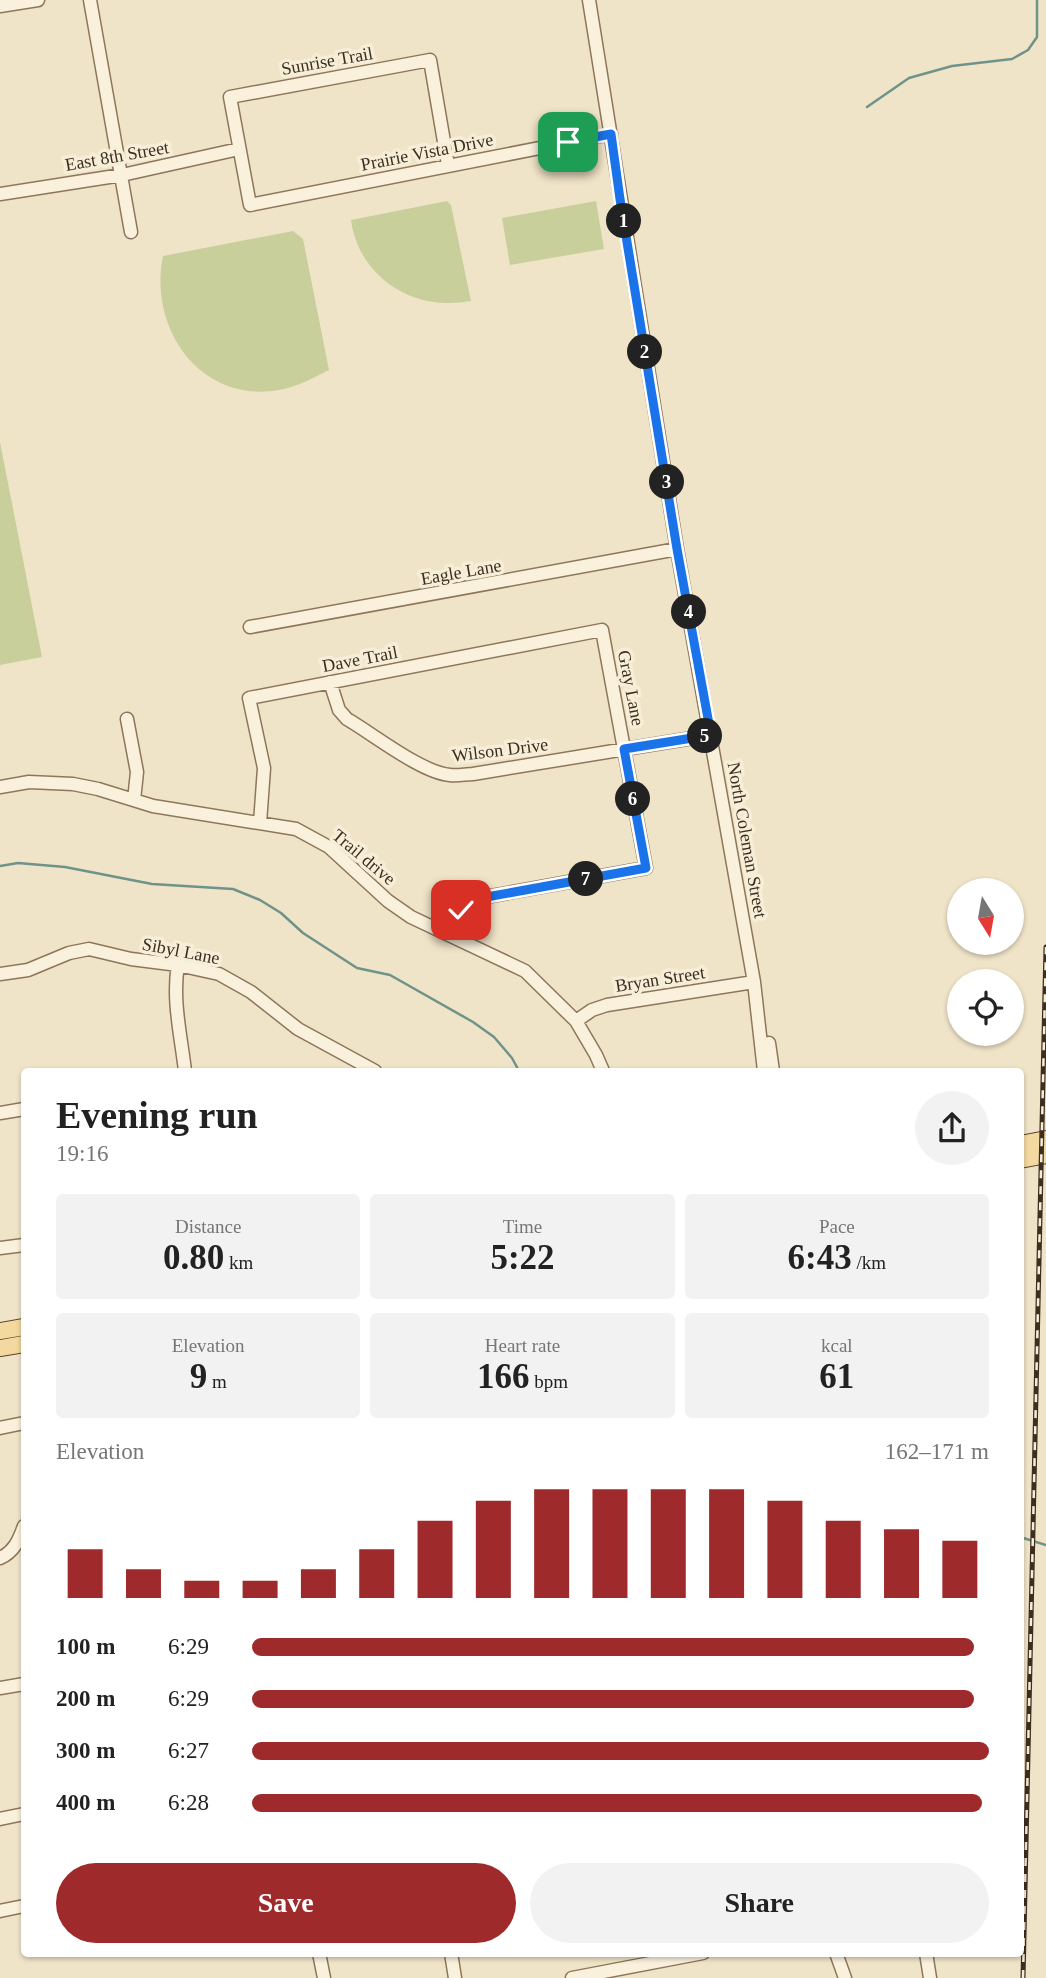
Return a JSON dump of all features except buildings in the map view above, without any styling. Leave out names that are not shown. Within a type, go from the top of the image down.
[{"type":"main road","points":[[1024,1143],[1046,1139]]},
{"type":"main road","points":[[1024,1159],[1046,1155]]},
{"type":"main road","points":[[0,1331],[21,1328]]},
{"type":"main road","points":[[0,1348],[21,1344]]},
{"type":"street","points":[[0,6],[38,0]]},
{"type":"street","points":[[90,0],[131,232]]},
{"type":"street","name":"North Coleman Street","points":[[589,0],[677,549],[754,982],[764,1068]]},
{"type":"street","name":"Sunrise Trail","points":[[239,149],[230,97],[430,60],[448,165]]},
{"type":"street","name":"Prairie Vista Drive","points":[[239,149],[250,205],[611,134]]},
{"type":"street","name":"East 8th Street","points":[[0,194],[122,175],[239,149]]},
{"type":"street","name":"Eagle Lane","points":[[250,628],[677,549]]},
{"type":"street","name":"Dave Trail","points":[[260,823],[264,768],[249,698],[602,630]]},
{"type":"street","name":"Gray Lane","points":[[449,933],[461,910],[481,898],[646,868],[602,630]]},
{"type":"street","name":"Wilson Drive","points":[[330,682],[339,710],[347,719],[419,764],[450,775],[473,774],[711,735]]},
{"type":"street","points":[[127,719],[137,772],[134,800]]},
{"type":"street","name":"Trail drive","points":[[0,788],[29,782],[73,784],[153,806],[296,829],[329,847],[388,901],[411,917],[524,971],[576,1021],[602,1068]]},
{"type":"street","name":"Sibyl Lane","points":[[0,974],[27,970],[69,953],[89,949],[219,974],[236,982],[298,1029],[369,1068]]},
{"type":"street","points":[[178,965],[176,1000],[186,1068]]},
{"type":"street","name":"North Coleman Street","points":[[754,982],[762,1005],[773,1068]]},
{"type":"street","name":"Bryan Street","points":[[576,1021],[592,1010],[607,1005],[754,982]]},
{"type":"street","points":[[0,1113],[21,1110]]},
{"type":"street","points":[[0,1248],[21,1245]]},
{"type":"street","points":[[0,1428],[21,1424]]},
{"type":"street","points":[[4,1556],[16,1546],[21,1534]]},
{"type":"street","points":[[0,1688],[21,1684]]},
{"type":"street","points":[[0,1819],[21,1815]]},
{"type":"street","points":[[0,1911],[21,1907]]},
{"type":"street","points":[[320,1957],[324,1978]]},
{"type":"street","points":[[452,1957],[455,1978]]},
{"type":"street","points":[[572,1978],[682,1957]]},
{"type":"street","points":[[837,1957],[845,1978]]},
{"type":"street","points":[[927,1957],[930,1978]]},
{"type":"green space","points":[[447,201],[451,205],[471,301],[431,302],[398,290],[372,268],[355,237],[351,220]]},
{"type":"green space","points":[[596,201],[604,249],[510,265],[502,218]]},
{"type":"green space","points":[[293,231],[303,239],[329,370],[279,390],[251,391],[225,385],[204,373],[186,355],[172,334],[160,283],[163,256]]},
{"type":"green space","points":[[0,442],[42,657],[0,665]]},
{"type":"waterway","points":[[867,107],[909,78],[952,66],[1012,59],[1028,50],[1037,37],[1037,0]]},
{"type":"waterway","points":[[0,866],[18,863],[65,867],[152,884],[233,889],[260,900],[281,913],[303,933],[357,968],[390,975],[473,1022],[494,1037],[517,1068]]},
{"type":"waterway","points":[[1024,1538],[1046,1545]]},
{"type":"railway","points":[[1024,1933],[1046,947]]},
{"type":"railway","points":[[1023,1957],[1023,1978]]},
{"type":"route","points":[[461,910],[481,898],[646,868],[624,749],[711,735],[677,549],[611,134],[568,142]]}]
